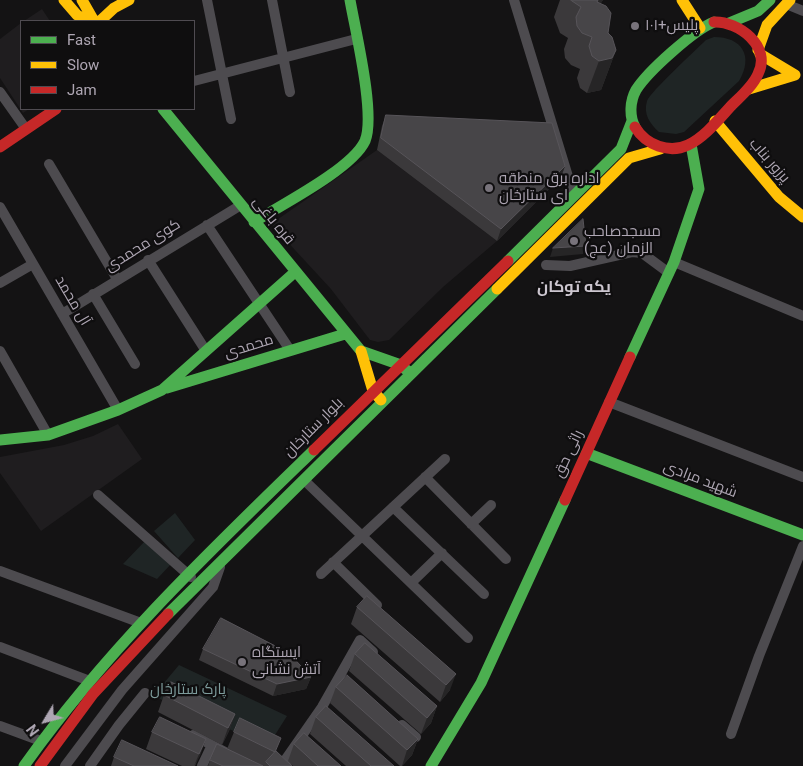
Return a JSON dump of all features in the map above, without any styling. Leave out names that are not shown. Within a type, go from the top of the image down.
[{"type":"main road","points":[[64,0],[77,15],[86,20]]},
{"type":"main road","points":[[82,0],[93,20]]},
{"type":"main road","points":[[101,20],[114,8],[129,0]]},
{"type":"main road","points":[[254,222],[347,161],[364,141],[369,119],[350,0]]},
{"type":"main road","points":[[682,0],[700,28],[714,22],[729,22],[758,11],[770,0]]},
{"type":"main road","points":[[691,144],[749,89],[760,71],[759,52],[767,25],[788,2]]},
{"type":"main road","points":[[729,22],[749,34],[759,52],[801,70]]},
{"type":"main road","name":"بلوار ستارخان","points":[[24,766],[88,680],[141,623],[373,391],[621,149],[632,120],[631,104],[637,89],[700,28]]},
{"type":"main road","points":[[749,89],[801,70]]},
{"type":"main road","points":[[0,147],[54,110]]},
{"type":"main road","name":"قره باغی","points":[[164,110],[345,334],[361,351],[375,358],[401,364]]},
{"type":"main road","points":[[632,120],[642,138],[660,148]]},
{"type":"main road","name":"پرزور بناب","points":[[715,121],[779,197],[803,217]]},
{"type":"main road","name":"بلوار ستارخان","points":[[40,766],[93,694],[140,642],[629,158],[660,148],[676,150],[691,144]]},
{"type":"main road","name":"راثی حق","points":[[431,766],[481,683],[674,262],[699,189],[691,144]]},
{"type":"main road","name":"محمدی","points":[[162,390],[295,272]]},
{"type":"main road","name":"محمدی","points":[[0,440],[48,435],[118,410],[162,390],[345,334]]},
{"type":"main road","name":"قره باغی","points":[[361,351],[373,391],[382,401]]},
{"type":"main road","points":[[401,364],[411,374]]},
{"type":"main road","name":"شهید مرادی","points":[[586,453],[803,535]]},
{"type":"street","points":[[207,0],[231,119]]},
{"type":"street","points":[[272,0],[290,92]]},
{"type":"street","points":[[514,0],[574,196]]},
{"type":"street","points":[[788,2],[803,10]]},
{"type":"street","points":[[195,81],[356,39]]},
{"type":"street","points":[[0,92],[26,129]]},
{"type":"street","points":[[49,164],[117,279]]},
{"type":"street","name":"کوی محمدی","points":[[62,314],[241,205]]},
{"type":"street","name":"آل محمد","points":[[0,207],[118,410]]},
{"type":"street","points":[[207,225],[290,350]]},
{"type":"street","points":[[546,265],[570,266],[632,252],[642,253],[669,273]]},
{"type":"street","points":[[148,260],[206,351]]},
{"type":"street","points":[[674,262],[803,316]]},
{"type":"street","points":[[0,283],[33,264]]},
{"type":"street","points":[[94,294],[135,364]]},
{"type":"street","points":[[0,351],[48,435]]},
{"type":"street","points":[[610,402],[803,477]]},
{"type":"street","points":[[321,574],[445,459]]},
{"type":"street","points":[[425,477],[506,559]]},
{"type":"street","points":[[304,480],[468,638]]},
{"type":"street","points":[[98,494],[198,584]]},
{"type":"street","points":[[471,524],[491,505]]},
{"type":"street","points":[[393,507],[484,594]]},
{"type":"street","points":[[731,734],[759,656],[803,546]]},
{"type":"street","points":[[411,583],[442,553]]},
{"type":"street","points":[[64,766],[122,690],[212,587],[223,560]]},
{"type":"street","points":[[333,562],[382,610]]},
{"type":"street","points":[[0,571],[141,623]]},
{"type":"street","points":[[287,766],[283,763],[304,741],[325,710],[344,677],[360,640],[381,658]]},
{"type":"street","points":[[0,647],[88,680]]},
{"type":"street","points":[[90,766],[119,725],[146,693]]},
{"type":"street","points":[[394,718],[416,737]]},
{"type":"street","points":[[0,726],[41,741]]},
{"type":"street","points":[[180,728],[252,766]]},
{"type":"street","points":[[202,766],[212,745]]},
{"type":"shaded area","points":[[42,9],[49,20],[26,20]]},
{"type":"shaded area","points":[[20,24],[20,108],[0,78],[0,39]]},
{"type":"shaded area","points":[[377,150],[497,241],[443,287],[389,340],[378,342],[370,340],[331,289],[271,224]]},
{"type":"shaded area","points":[[118,424],[142,459],[41,531],[0,473],[0,457],[64,445],[93,436]]},
{"type":"green space","points":[[714,37],[732,40],[743,50],[745,64],[739,81],[684,132],[676,134],[659,132],[648,118],[646,110],[647,101],[664,80],[706,40]]},
{"type":"green space","points":[[175,513],[195,540],[178,558],[154,531]]},
{"type":"green space","points":[[145,541],[172,563],[157,579],[123,564]]},
{"type":"green space","name":"پارک ستارخان","points":[[179,665],[287,716],[268,746],[153,696]]},
{"type":"building","points":[[571,0],[598,0],[597,2],[606,6],[611,13],[608,33],[612,37],[616,50],[612,58],[599,61],[592,56],[589,46],[592,37],[582,33],[577,26],[576,17],[581,7]]},
{"type":"building","name":"اداره برق منطقه ای ستارخان","points":[[386,115],[552,123],[565,166],[501,229],[381,138]]},
{"type":"building","points":[[583,219],[586,246],[553,248]]},
{"type":"building","points":[[367,596],[456,674],[446,685],[357,607]]},
{"type":"building","name":"ایستگاه آتش نشانی","points":[[221,618],[289,653],[311,677],[277,684],[203,649]]},
{"type":"building","points":[[365,643],[437,706],[427,718],[355,654]]},
{"type":"building","points":[[347,675],[418,739],[407,750],[336,687]]},
{"type":"building","points":[[171,682],[235,714],[228,728],[164,695]]},
{"type":"building","points":[[326,706],[394,766],[371,766],[316,717]]},
{"type":"building","points":[[160,717],[206,739],[199,754],[152,732]]},
{"type":"building","points":[[240,718],[281,738],[275,752],[234,732]]},
{"type":"building","points":[[304,733],[341,766],[318,766],[294,744]]},
{"type":"building","points":[[122,740],[178,766],[134,766],[114,757]]},
{"type":"building","points":[[217,744],[263,766],[223,766],[210,760]]},
{"type":"building","points":[[276,751],[292,766],[270,766],[266,762]]},
{"type":"traffic: fast","points":[[254,222],[315,186],[346,163],[358,152],[365,141],[368,129],[366,93],[350,0]]},
{"type":"traffic: fast","points":[[729,23],[758,11],[770,0]]},
{"type":"traffic: fast","points":[[635,127],[631,113],[631,104],[634,94],[642,82],[650,72],[684,42],[705,26],[714,22]]},
{"type":"traffic: fast","points":[[164,110],[361,351],[398,364],[408,371]]},
{"type":"traffic: fast","points":[[508,261],[621,149],[632,121]]},
{"type":"traffic: fast","points":[[630,357],[674,262],[699,189],[691,144]]},
{"type":"traffic: fast","points":[[0,440],[48,435],[118,410],[162,390],[295,272]]},
{"type":"traffic: fast","points":[[168,614],[497,289]]},
{"type":"traffic: fast","points":[[167,388],[345,334]]},
{"type":"traffic: fast","points":[[24,766],[56,723],[125,641],[199,563],[314,450]]},
{"type":"traffic: fast","points":[[586,453],[803,535]]},
{"type":"traffic: fast","points":[[431,766],[481,683],[565,500]]},
{"type":"traffic: slow","points":[[64,0],[77,15],[86,20]]},
{"type":"traffic: slow","points":[[82,0],[93,20]]},
{"type":"traffic: slow","points":[[101,20],[114,8],[129,0]]},
{"type":"traffic: slow","points":[[682,0],[700,28]]},
{"type":"traffic: slow","points":[[758,50],[767,25],[790,0]]},
{"type":"traffic: slow","points":[[749,89],[795,75],[760,54]]},
{"type":"traffic: slow","points":[[715,121],[779,197],[803,217]]},
{"type":"traffic: slow","points":[[497,289],[629,158],[660,149]]},
{"type":"traffic: slow","points":[[361,351],[373,391],[381,400]]},
{"type":"traffic: jam","points":[[635,127],[645,139],[658,146],[673,149],[681,148],[700,137],[753,83],[761,64],[757,45],[750,37],[733,26],[714,22]]},
{"type":"traffic: jam","points":[[0,147],[55,110]]},
{"type":"traffic: jam","points":[[314,450],[508,261]]},
{"type":"traffic: jam","points":[[565,500],[630,357]]},
{"type":"traffic: jam","points":[[40,766],[93,694],[168,614]]},
{"type":"place","name":"پلیس+۱۰۱","points":[[635,26]]},
{"type":"place","name":"اداره برق منطقه ای ستارخان","points":[[489,188]]},
{"type":"place","name":"مسجدصاحب الزمان (عج)","points":[[574,241]]},
{"type":"place","name":"ایستگاه آتش نشانی","points":[[242,662]]},
{"type":"district","name":"یکه توکان","points":[[574,288]]}]
